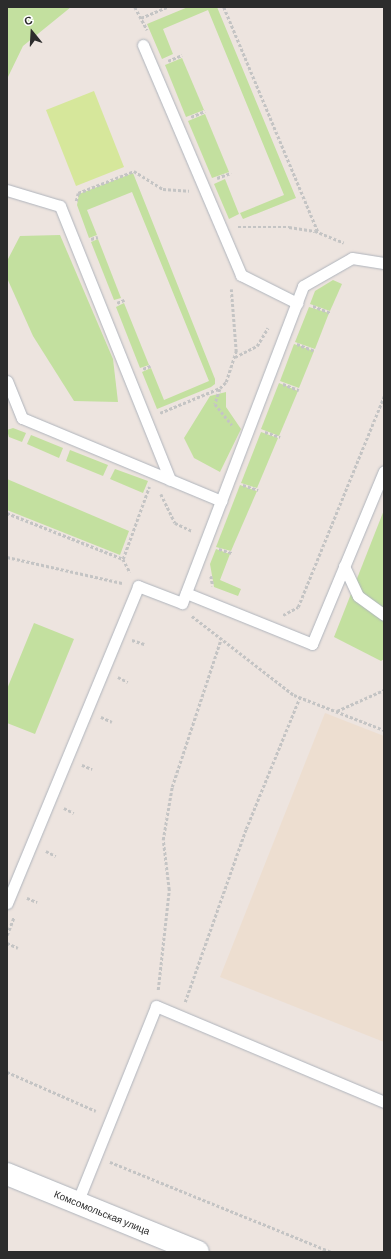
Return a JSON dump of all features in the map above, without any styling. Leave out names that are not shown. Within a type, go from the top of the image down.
[{"type":"main road","name":"Комсомольская улица","points":[[7,1174],[198,1252]]},
{"type":"lane","points":[[143,45],[241,275],[292,301]]},
{"type":"lane","points":[[7,190],[60,206],[170,480]]},
{"type":"lane","points":[[7,903],[138,586],[182,603],[244,441],[292,301],[303,286],[352,258],[384,263]]},
{"type":"lane","points":[[7,381],[22,418],[221,501]]},
{"type":"lane","points":[[186,593],[312,644],[384,471]]},
{"type":"lane","points":[[344,566],[358,596],[384,615]]},
{"type":"lane","points":[[77,1203],[156,1006],[384,1102]]},
{"type":"path","points":[[136,7],[147,29]]},
{"type":"path","points":[[141,18],[167,7]]},
{"type":"path","points":[[224,7],[318,232]]},
{"type":"path","points":[[162,63],[182,55]]},
{"type":"path","points":[[185,120],[206,111]]},
{"type":"path","points":[[75,205],[78,193],[134,171],[163,189]]},
{"type":"path","points":[[211,180],[231,173]]},
{"type":"path","points":[[231,227],[289,227],[318,232],[348,245],[362,260]]},
{"type":"path","points":[[89,240],[98,237]]},
{"type":"path","points":[[158,414],[220,388],[226,382],[236,352],[232,290]]},
{"type":"path","points":[[114,304],[124,300]]},
{"type":"path","points":[[234,357],[257,346],[292,301]]},
{"type":"path","points":[[308,305],[331,313]]},
{"type":"path","points":[[296,337],[294,343],[315,350]]},
{"type":"path","points":[[140,370],[150,366]]},
{"type":"path","points":[[279,382],[299,390]]},
{"type":"path","points":[[220,388],[215,404],[244,441]]},
{"type":"path","points":[[276,612],[283,615],[298,607],[384,396]]},
{"type":"path","points":[[260,430],[280,437]]},
{"type":"path","points":[[7,513],[123,559],[151,481]]},
{"type":"path","points":[[240,484],[258,490]]},
{"type":"path","points":[[160,490],[175,523],[207,538]]},
{"type":"path","points":[[213,553],[215,548],[232,553]]},
{"type":"path","points":[[7,557],[138,586]]},
{"type":"path","points":[[210,570],[213,588],[220,591]]},
{"type":"path","points":[[191,615],[300,697],[384,730]]},
{"type":"path","points":[[130,639],[144,644]]},
{"type":"path","points":[[156,1006],[169,898],[163,840],[172,787],[221,639]]},
{"type":"path","points":[[115,676],[128,682]]},
{"type":"path","points":[[336,712],[384,690]]},
{"type":"path","points":[[180,1017],[246,829],[300,697]]},
{"type":"path","points":[[98,716],[112,722]]},
{"type":"path","points":[[78,763],[92,769]]},
{"type":"path","points":[[60,806],[74,813]]},
{"type":"path","points":[[42,849],[56,856]]},
{"type":"path","points":[[23,896],[37,902]]},
{"type":"path","points":[[7,943],[18,948]]},
{"type":"path","points":[[7,1072],[110,1118]]},
{"type":"path","points":[[95,1156],[332,1252]]},
{"type":"shaded area","points":[[325,713],[384,736],[384,1042],[220,977]]},
{"type":"green space","points":[[7,7],[71,7],[23,46],[7,79]]},
{"type":"green space","points":[[188,7],[217,7],[296,198],[243,219],[240,213],[284,195],[208,10],[163,29],[173,54],[162,59],[147,24]]},
{"type":"green space","points":[[182,58],[204,110],[186,117],[165,65]]},
{"type":"green space","points":[[94,91],[124,167],[76,186],[46,110]]},
{"type":"green space","points":[[205,114],[229,172],[212,178],[188,121]]},
{"type":"green space","points":[[133,173],[215,379],[215,384],[211,387],[157,409],[142,372],[151,368],[164,400],[209,381],[132,192],[87,210],[97,235],[89,238],[77,205],[79,194]]},
{"type":"green space","points":[[225,179],[239,214],[229,219],[214,184]]},
{"type":"green space","points":[[60,235],[113,359],[118,402],[74,401],[33,336],[7,278],[7,261],[20,236]]},
{"type":"green space","points":[[98,239],[121,298],[114,300],[91,242]]},
{"type":"green space","points":[[333,280],[342,284],[330,311],[310,304],[315,291]]},
{"type":"green space","points":[[124,303],[149,365],[140,368],[116,307]]},
{"type":"green space","points":[[309,307],[329,313],[315,349],[295,342]]},
{"type":"green space","points":[[294,344],[314,351],[299,388],[280,381]]},
{"type":"green space","points":[[279,383],[298,391],[279,436],[261,429]]},
{"type":"green space","points":[[226,392],[226,407],[241,429],[220,472],[194,458],[184,438],[210,396]]},
{"type":"green space","points":[[13,428],[26,433],[22,442],[9,437],[7,430]]},
{"type":"green space","points":[[261,432],[278,438],[257,488],[241,483]]},
{"type":"green space","points":[[31,435],[63,448],[59,458],[27,444]]},
{"type":"green space","points":[[70,450],[108,465],[103,476],[66,461]]},
{"type":"green space","points":[[115,469],[148,481],[143,493],[110,479]]},
{"type":"green space","points":[[7,479],[129,531],[120,555],[7,510]]},
{"type":"green space","points":[[240,485],[257,491],[231,551],[216,547]]},
{"type":"green space","points":[[384,510],[384,659],[381,661],[334,637]]},
{"type":"green space","points":[[216,549],[230,554],[220,580],[241,589],[238,596],[214,587],[210,564]]},
{"type":"green space","points":[[34,623],[74,639],[35,734],[7,723],[7,689]]}]
